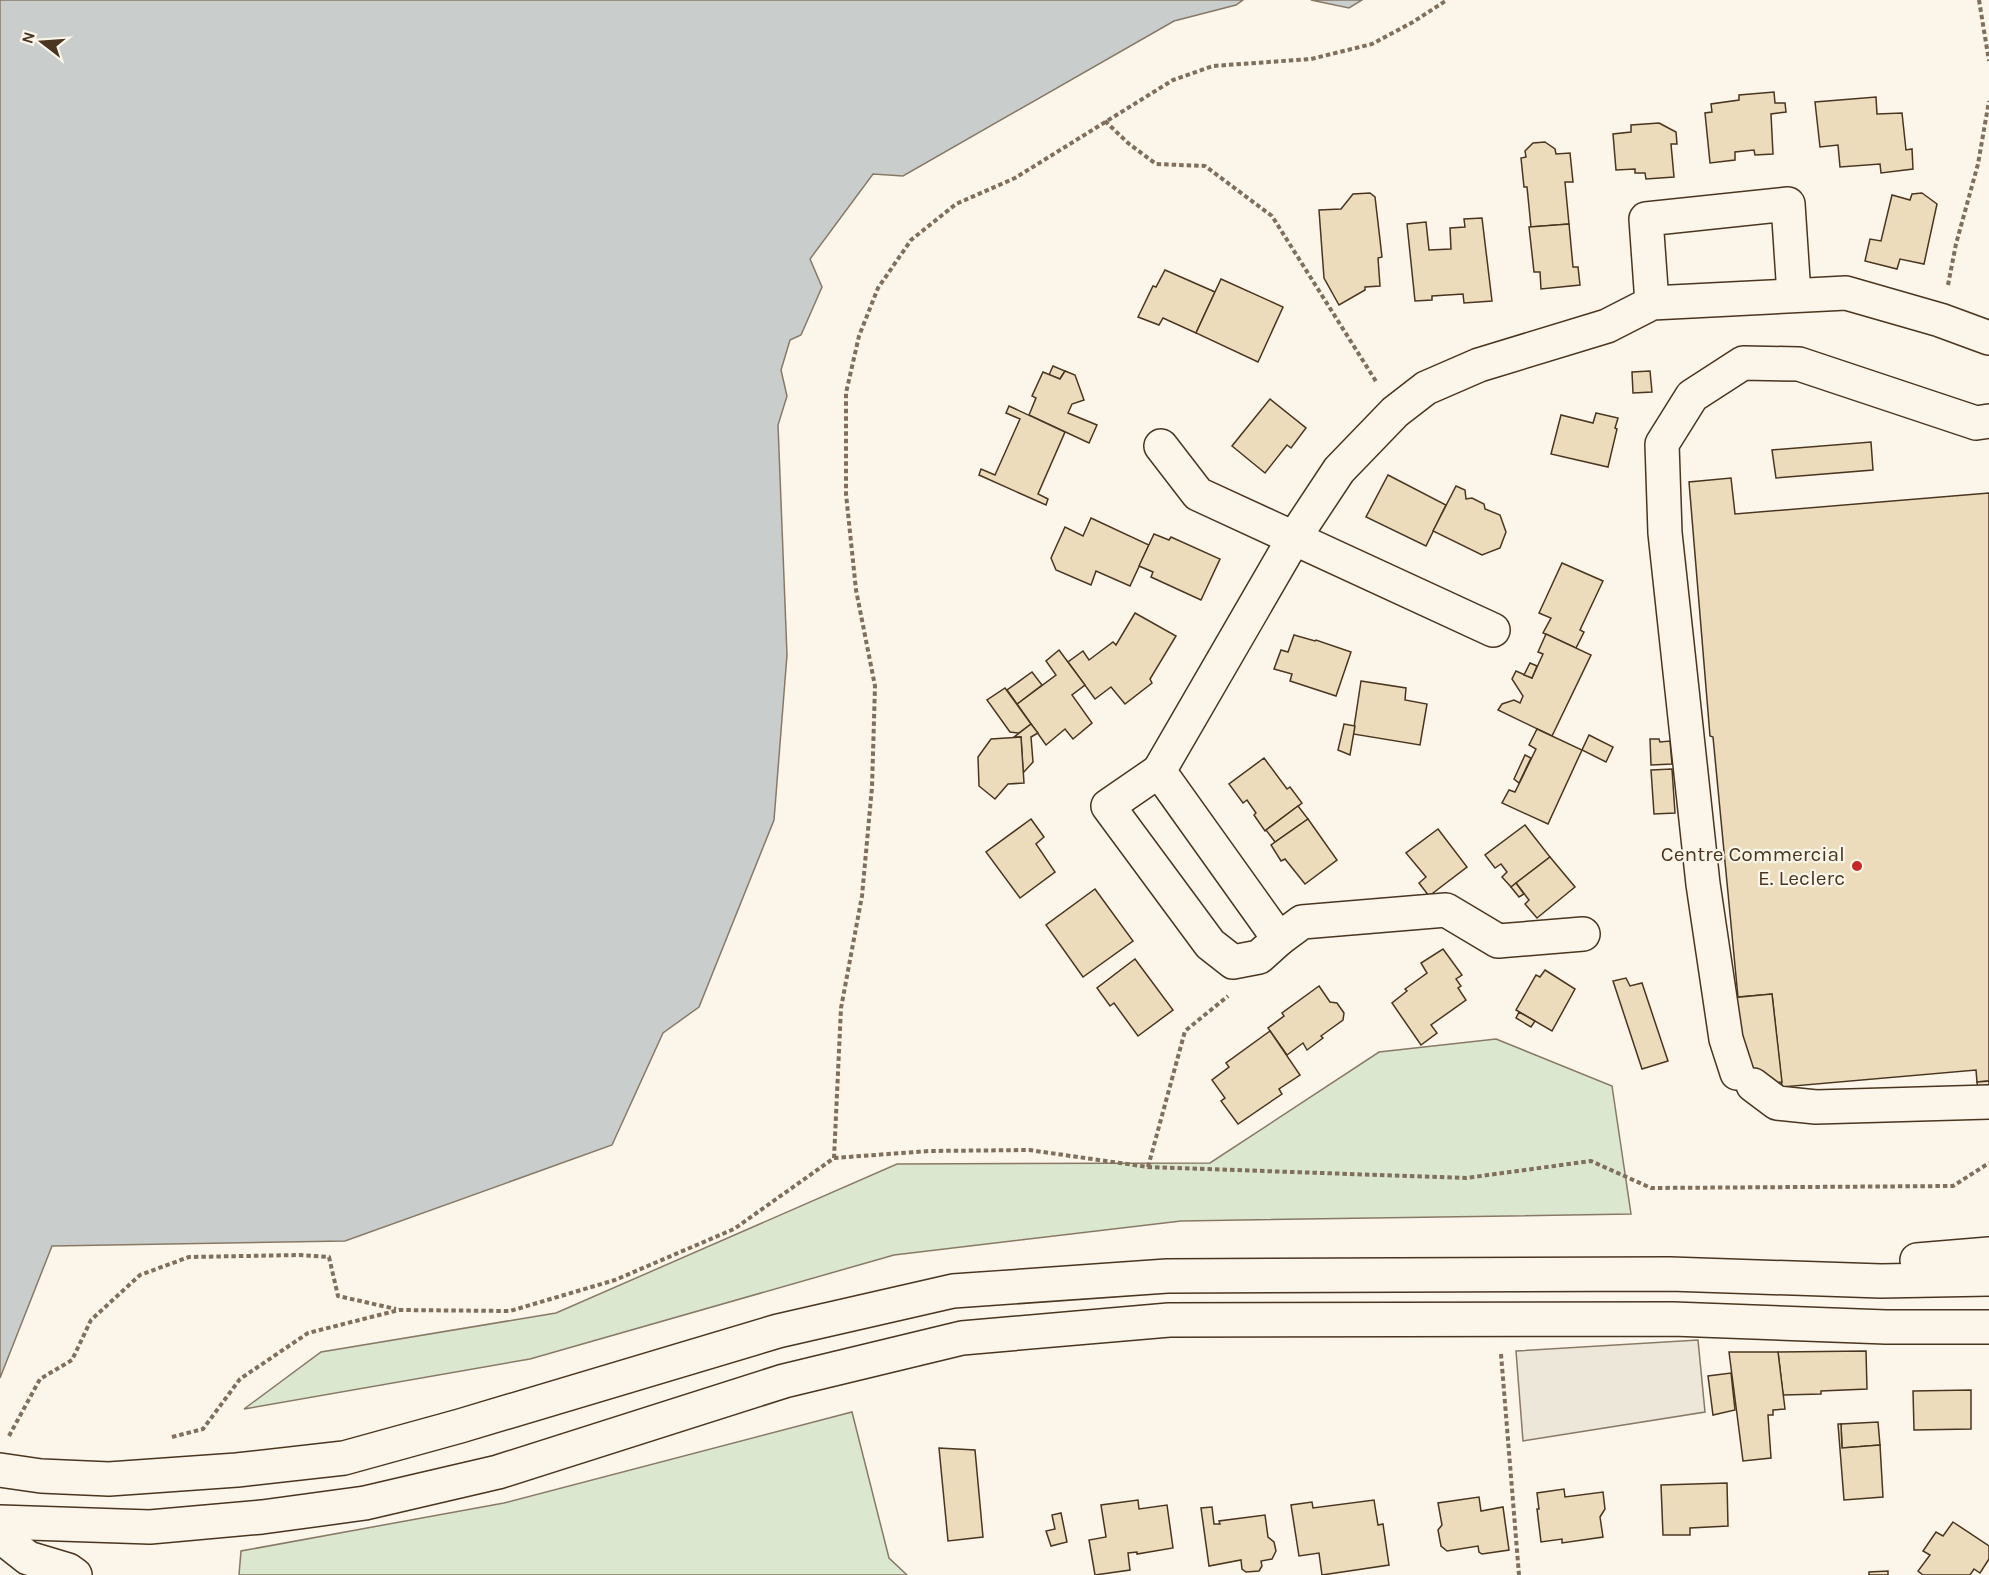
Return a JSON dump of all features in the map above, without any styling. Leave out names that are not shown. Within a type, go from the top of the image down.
[{"type":"main road","points":[[1652,303],[1646,219],[1788,204],[1794,295]]},
{"type":"main road","points":[[1583,934],[1498,941],[1446,910],[1302,922],[1259,957],[1233,962],[1210,944],[1108,806],[1159,771],[1294,538],[1339,471],[1395,412],[1426,388],[1479,364],[1607,326],[1652,303],[1846,292],[1940,320],[1989,338]]},
{"type":"main road","points":[[1989,421],[1976,423],[1799,363],[1743,363],[1692,396],[1662,444],[1665,532],[1703,884],[1726,1039],[1745,1079],[1777,1103],[1816,1107],[1989,1102]]},
{"type":"main road","points":[[1161,446],[1198,494],[1493,630]]},
{"type":"main road","points":[[1159,771],[1280,939]]},
{"type":"main road","points":[[1670,1274],[1882,1263],[1989,1254]]},
{"type":"main road","points":[[0,1470],[41,1476],[109,1479],[237,1470],[344,1458],[471,1423],[778,1331],[953,1291],[1167,1276],[1670,1274],[1881,1281],[1989,1279]]},
{"type":"main road","points":[[1673,1319],[1883,1303],[1989,1301]]},
{"type":"main road","points":[[0,1522],[150,1527],[262,1517],[365,1503],[498,1472],[784,1381],[962,1338],[1169,1320],[1673,1319],[1886,1327],[1989,1327]]},
{"type":"main road","points":[[0,1536],[28,1558],[68,1570],[75,1575]]},
{"type":"path","points":[[834,1158],[841,1008],[862,896],[873,776],[875,686],[856,590],[846,494],[846,393],[859,336],[878,288],[911,240],[956,204],[1015,178],[1173,80],[1213,66],[1311,59],[1372,44],[1447,0]]},
{"type":"path","points":[[1979,0],[1989,61]]},
{"type":"path","points":[[1940,320],[1956,244],[1978,164],[1989,102]]},
{"type":"path","points":[[1105,121],[1128,143],[1156,164],[1205,166],[1272,216],[1395,412]]},
{"type":"path","points":[[1148,1167],[1185,1031],[1233,993],[1233,962]]},
{"type":"path","points":[[21,1438],[9,1437],[40,1379],[72,1360],[91,1320],[140,1275],[189,1257],[300,1255],[329,1257],[338,1296],[399,1310],[510,1311],[615,1280],[734,1229],[834,1158],[929,1151],[1029,1150],[1148,1167],[1466,1178],[1591,1161],[1651,1188],[1953,1186],[1989,1163]]},
{"type":"path","points":[[168,1438],[203,1429],[240,1379],[308,1334],[399,1310]]},
{"type":"path","points":[[1498,1320],[1519,1575]]},
{"type":"green space","points":[[1496,1039],[1612,1086],[1631,1214],[1181,1221],[894,1255],[530,1359],[244,1409],[321,1352],[556,1313],[897,1164],[1210,1163],[1379,1052]]},
{"type":"green space","points":[[852,1412],[889,1558],[907,1575],[239,1575],[241,1551],[504,1503]]},
{"type":"shaded area","points":[[0,0],[1243,0],[1236,5],[1174,21],[903,176],[873,174],[810,259],[822,287],[801,335],[790,340],[781,370],[787,396],[778,425],[787,655],[774,820],[699,1007],[663,1033],[612,1145],[345,1241],[52,1246],[0,1378]]},
{"type":"shaded area","points":[[1311,0],[1362,0],[1349,8]]},
{"type":"shaded area","points":[[1698,1340],[1705,1412],[1523,1441],[1516,1351]]},
{"type":"building","points":[[1774,92],[1775,103],[1785,103],[1786,112],[1771,114],[1773,154],[1755,155],[1754,150],[1735,152],[1735,160],[1710,163],[1705,113],[1712,112],[1711,104],[1739,100],[1739,95]]},
{"type":"building","points":[[1876,97],[1877,114],[1902,113],[1906,150],[1912,149],[1913,169],[1881,173],[1880,164],[1840,167],[1838,145],[1820,147],[1815,102]]},
{"type":"building","points":[[1659,123],[1676,132],[1677,144],[1671,144],[1674,177],[1646,179],[1645,173],[1635,173],[1635,169],[1616,170],[1613,134],[1631,132],[1631,125]]},
{"type":"building","points":[[1545,142],[1555,149],[1556,154],[1570,153],[1573,182],[1565,182],[1569,224],[1531,227],[1521,158],[1526,157],[1525,151],[1533,143]]},
{"type":"building","points":[[1370,193],[1375,197],[1382,257],[1378,258],[1380,286],[1365,287],[1365,290],[1339,305],[1324,278],[1319,210],[1341,209],[1353,194]]},
{"type":"building","points":[[1922,193],[1937,204],[1924,264],[1900,259],[1897,269],[1865,261],[1870,239],[1881,241],[1892,195],[1910,200],[1912,194]]},
{"type":"building","points":[[1482,218],[1492,301],[1464,303],[1463,294],[1432,296],[1432,300],[1415,301],[1407,224],[1426,222],[1429,250],[1451,249],[1450,228],[1465,227],[1464,219]]},
{"type":"building","points":[[1569,224],[1573,267],[1578,267],[1580,285],[1541,289],[1540,272],[1534,272],[1529,227]]},
{"type":"building","points":[[1165,270],[1215,292],[1196,333],[1163,318],[1159,325],[1138,317],[1153,286],[1156,287]]},
{"type":"building","points":[[1221,279],[1283,307],[1258,362],[1196,333]]},
{"type":"building","points":[[1053,366],[1065,371],[1060,379],[1049,375]]},
{"type":"building","points":[[1065,371],[1075,375],[1084,400],[1072,404],[1068,413],[1097,425],[1089,443],[1029,415],[1036,398],[1032,396],[1043,372],[1060,379]]},
{"type":"building","points":[[1650,371],[1652,392],[1633,393],[1632,372]]},
{"type":"building","points":[[1270,399],[1306,428],[1291,448],[1287,445],[1265,473],[1232,446]]},
{"type":"building","points":[[1009,406],[1065,432],[1038,494],[1048,499],[1046,505],[979,475],[981,469],[995,475],[1020,419],[1006,413]]},
{"type":"building","points":[[1596,413],[1618,418],[1608,467],[1551,454],[1561,415],[1593,423]]},
{"type":"building","points":[[1871,442],[1873,470],[1776,478],[1772,450]]},
{"type":"building","points":[[1388,475],[1446,505],[1426,546],[1366,517]]},
{"type":"building","name":"Centre Commercial E. Leclerc","points":[[1731,478],[1735,514],[1989,493],[1989,1081],[1977,1082],[1976,1070],[1782,1087],[1772,994],[1738,997],[1713,737],[1710,736],[1689,482]]},
{"type":"building","points":[[1456,486],[1465,490],[1466,499],[1472,498],[1484,504],[1485,509],[1500,515],[1506,532],[1500,548],[1482,555],[1433,531]]},
{"type":"building","points":[[1091,518],[1149,545],[1130,586],[1096,571],[1091,585],[1056,570],[1051,558],[1065,527],[1083,536]]},
{"type":"building","points":[[1154,534],[1169,540],[1171,537],[1220,559],[1201,600],[1151,577],[1153,572],[1139,566]]},
{"type":"building","points":[[1562,563],[1603,581],[1580,630],[1584,632],[1576,648],[1543,633],[1551,618],[1539,613]]},
{"type":"building","points":[[1135,613],[1176,636],[1150,679],[1152,683],[1125,704],[1111,687],[1095,699],[1068,662],[1083,651],[1089,660],[1113,642],[1116,645]]},
{"type":"building","points":[[1546,634],[1591,655],[1552,736],[1498,710],[1502,704],[1514,700],[1520,703],[1523,696],[1512,679],[1516,671],[1532,678],[1543,654],[1538,652]]},
{"type":"building","points":[[1294,635],[1351,652],[1336,696],[1290,681],[1292,674],[1274,669],[1281,650],[1288,652]]},
{"type":"building","points":[[1059,650],[1085,685],[1072,695],[1092,723],[1073,739],[1065,729],[1046,745],[1017,704],[1056,675],[1046,661]]},
{"type":"building","points":[[1530,663],[1537,666],[1532,678],[1524,675]]},
{"type":"building","points":[[1032,672],[1042,685],[1017,704],[1007,690]]},
{"type":"building","points":[[1361,681],[1406,688],[1405,700],[1427,704],[1420,745],[1353,734]]},
{"type":"building","points":[[1005,688],[1031,724],[1019,733],[1010,732],[987,700]]},
{"type":"building","points":[[1031,724],[1038,733],[1031,737],[1033,762],[1023,773],[1021,737],[1014,737]]},
{"type":"building","points":[[1344,724],[1355,726],[1350,755],[1338,750]]},
{"type":"building","points":[[1537,729],[1582,750],[1548,824],[1502,803],[1509,790],[1515,792],[1536,749],[1529,745]]},
{"type":"building","points":[[1589,735],[1613,747],[1606,762],[1582,750]]},
{"type":"building","points":[[1021,737],[1024,783],[1008,784],[995,799],[979,786],[978,757],[991,739]]},
{"type":"building","points":[[1650,739],[1659,739],[1660,742],[1670,741],[1672,764],[1651,765]]},
{"type":"building","points":[[1525,755],[1531,758],[1519,783],[1514,779]]},
{"type":"building","points":[[1264,758],[1287,789],[1290,787],[1302,803],[1265,831],[1247,800],[1243,803],[1229,784]]},
{"type":"building","points":[[1672,769],[1675,813],[1654,814],[1651,770]]},
{"type":"building","points":[[1298,806],[1308,819],[1275,842],[1266,830]]},
{"type":"building","points":[[1031,819],[1044,837],[1036,844],[1055,872],[1020,898],[986,852]]},
{"type":"building","points":[[1308,819],[1337,860],[1305,884],[1285,859],[1281,861],[1271,845]]},
{"type":"building","points":[[1525,825],[1550,857],[1511,887],[1502,877],[1507,872],[1501,864],[1495,868],[1485,855]]},
{"type":"building","points":[[1438,829],[1467,867],[1429,896],[1419,883],[1426,877],[1406,853]]},
{"type":"building","points":[[1550,857],[1575,887],[1537,918],[1525,904],[1529,900],[1516,883]]},
{"type":"building","points":[[1516,883],[1524,894],[1519,897],[1511,887]]},
{"type":"building","points":[[1095,889],[1133,941],[1083,977],[1046,925]]},
{"type":"building","points":[[1443,949],[1462,975],[1456,979],[1461,986],[1458,988],[1466,1000],[1431,1025],[1437,1033],[1421,1045],[1392,1003],[1407,991],[1405,989],[1427,973],[1421,963]]},
{"type":"building","points":[[1135,959],[1173,1010],[1138,1036],[1114,1003],[1110,1006],[1097,988]]},
{"type":"building","points":[[1545,970],[1575,989],[1552,1031],[1516,1010],[1536,975],[1540,977]]},
{"type":"building","points":[[1626,978],[1630,986],[1642,983],[1668,1061],[1642,1069],[1613,981]]},
{"type":"building","points":[[1319,986],[1330,1002],[1337,1003],[1344,1013],[1343,1020],[1307,1050],[1303,1043],[1287,1055],[1268,1028],[1284,1016],[1282,1013]]},
{"type":"building","points":[[1772,994],[1782,1082],[1738,1086],[1730,998]]},
{"type":"building","points":[[1519,1012],[1535,1021],[1531,1027],[1516,1018]]},
{"type":"building","points":[[1270,1031],[1300,1075],[1279,1089],[1282,1094],[1238,1124],[1221,1101],[1225,1098],[1212,1080],[1229,1067],[1226,1063]]},
{"type":"building","points":[[1989,1081],[1989,1089],[1978,1090],[1977,1082]]},
{"type":"building","points":[[1866,1351],[1867,1389],[1783,1395],[1778,1352]]},
{"type":"building","points":[[1729,1352],[1778,1352],[1785,1409],[1773,1410],[1773,1415],[1768,1415],[1771,1458],[1743,1461]]},
{"type":"building","points":[[1731,1373],[1735,1410],[1713,1415],[1708,1376]]},
{"type":"building","points":[[1971,1390],[1971,1429],[1914,1430],[1913,1391]]},
{"type":"building","points":[[1878,1422],[1880,1445],[1842,1448],[1841,1424]]},
{"type":"building","points":[[1838,1424],[1841,1424],[1842,1448],[1880,1445],[1883,1497],[1844,1500]]},
{"type":"building","points":[[939,1448],[975,1450],[983,1537],[948,1541]]},
{"type":"building","points":[[1727,1483],[1728,1526],[1690,1528],[1690,1535],[1663,1535],[1661,1485]]},
{"type":"building","points":[[1564,1489],[1565,1497],[1603,1492],[1605,1509],[1600,1517],[1603,1537],[1562,1543],[1562,1539],[1541,1542],[1537,1493]]},
{"type":"building","points":[[1479,1497],[1481,1511],[1503,1507],[1509,1550],[1482,1554],[1478,1546],[1447,1551],[1441,1546],[1438,1530],[1442,1525],[1438,1503]]},
{"type":"building","points":[[1138,1500],[1139,1509],[1167,1505],[1173,1548],[1137,1554],[1137,1552],[1128,1553],[1130,1570],[1095,1575],[1089,1540],[1106,1537],[1101,1505]]},
{"type":"building","points":[[1374,1500],[1378,1525],[1383,1524],[1389,1565],[1322,1575],[1319,1553],[1299,1556],[1291,1505],[1312,1502],[1313,1508]]},
{"type":"building","points":[[1212,1507],[1214,1524],[1220,1524],[1219,1521],[1265,1515],[1268,1537],[1274,1542],[1276,1551],[1272,1559],[1261,1561],[1262,1566],[1259,1571],[1246,1572],[1242,1569],[1241,1560],[1209,1566],[1201,1508]]},
{"type":"building","points":[[1061,1513],[1067,1542],[1051,1546],[1046,1531],[1055,1529],[1052,1515]]},
{"type":"building","points":[[1953,1522],[1989,1546],[1989,1559],[1980,1573],[1974,1569],[1970,1575],[1923,1575],[1918,1571],[1930,1555],[1923,1551],[1936,1532],[1943,1536]]},
{"type":"building","points":[[1888,1571],[1888,1575],[1869,1575],[1869,1572]]},
{"type":"place","name":"Centre Commercial E. Leclerc","points":[[1857,866]]}]
